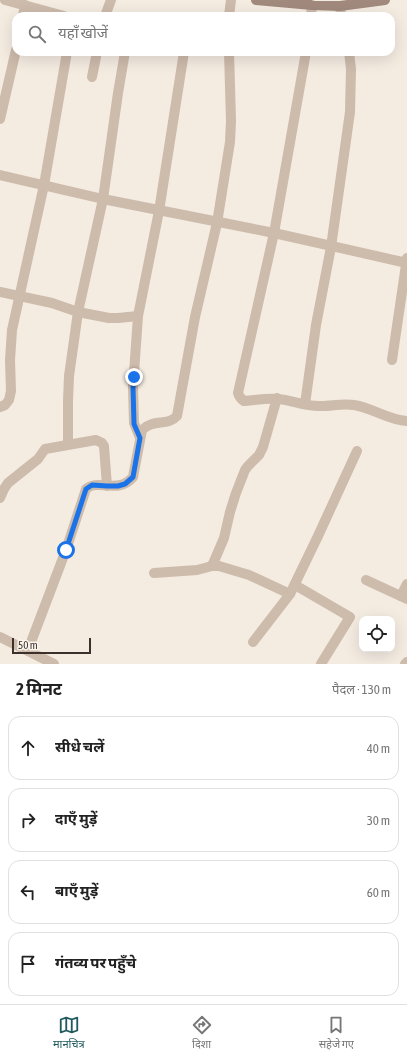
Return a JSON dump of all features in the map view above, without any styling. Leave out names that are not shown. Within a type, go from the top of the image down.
[{"type":"street","points":[[5,0],[50,12]]},
{"type":"street","points":[[230,12],[231,0]]},
{"type":"street","points":[[256,0],[312,5],[341,11],[385,0]]},
{"type":"street","points":[[107,12],[111,1]]},
{"type":"street","points":[[24,12],[25,5]]},
{"type":"street","points":[[311,12],[312,5]]},
{"type":"street","points":[[0,119],[15,56]]},
{"type":"street","points":[[0,407],[9,400],[11,391],[10,360],[12,330],[44,185],[67,56]]},
{"type":"street","points":[[92,77],[96,56]]},
{"type":"street","points":[[68,444],[69,376],[78,312],[103,199],[124,56]]},
{"type":"street","points":[[140,438],[134,424],[133,387],[138,316],[159,211],[183,56]]},
{"type":"street","points":[[28,650],[66,550],[86,489],[92,485],[118,486],[125,484],[133,477],[142,430],[152,423],[169,422],[177,416],[195,317],[217,223],[230,142],[231,121],[229,56]]},
{"type":"street","points":[[305,56],[274,234],[238,394],[244,401],[277,398],[321,406],[354,404],[388,417],[407,421]]},
{"type":"street","points":[[305,404],[316,325],[331,246],[350,112],[351,69],[349,56]]},
{"type":"street","points":[[0,175],[159,211],[407,262],[392,360]]},
{"type":"street","points":[[0,292],[52,303],[78,312],[109,318],[138,316]]},
{"type":"street","points":[[212,566],[224,538],[230,512],[245,470],[259,455],[263,447],[277,398]]},
{"type":"street","points":[[0,498],[8,483],[38,459],[45,449],[96,440],[104,446],[107,486]]},
{"type":"street","points":[[253,642],[292,590],[357,451]]},
{"type":"street","points":[[154,573],[197,570],[212,566],[219,566],[292,590],[350,617],[321,664]]},
{"type":"street","points":[[366,580],[404,598],[407,584]]},
{"type":"street","points":[[0,637],[54,664]]},
{"type":"route","points":[[66,550],[84,493],[88,486],[118,486],[125,484],[133,477],[140,438],[134,424],[134,377]]}]
